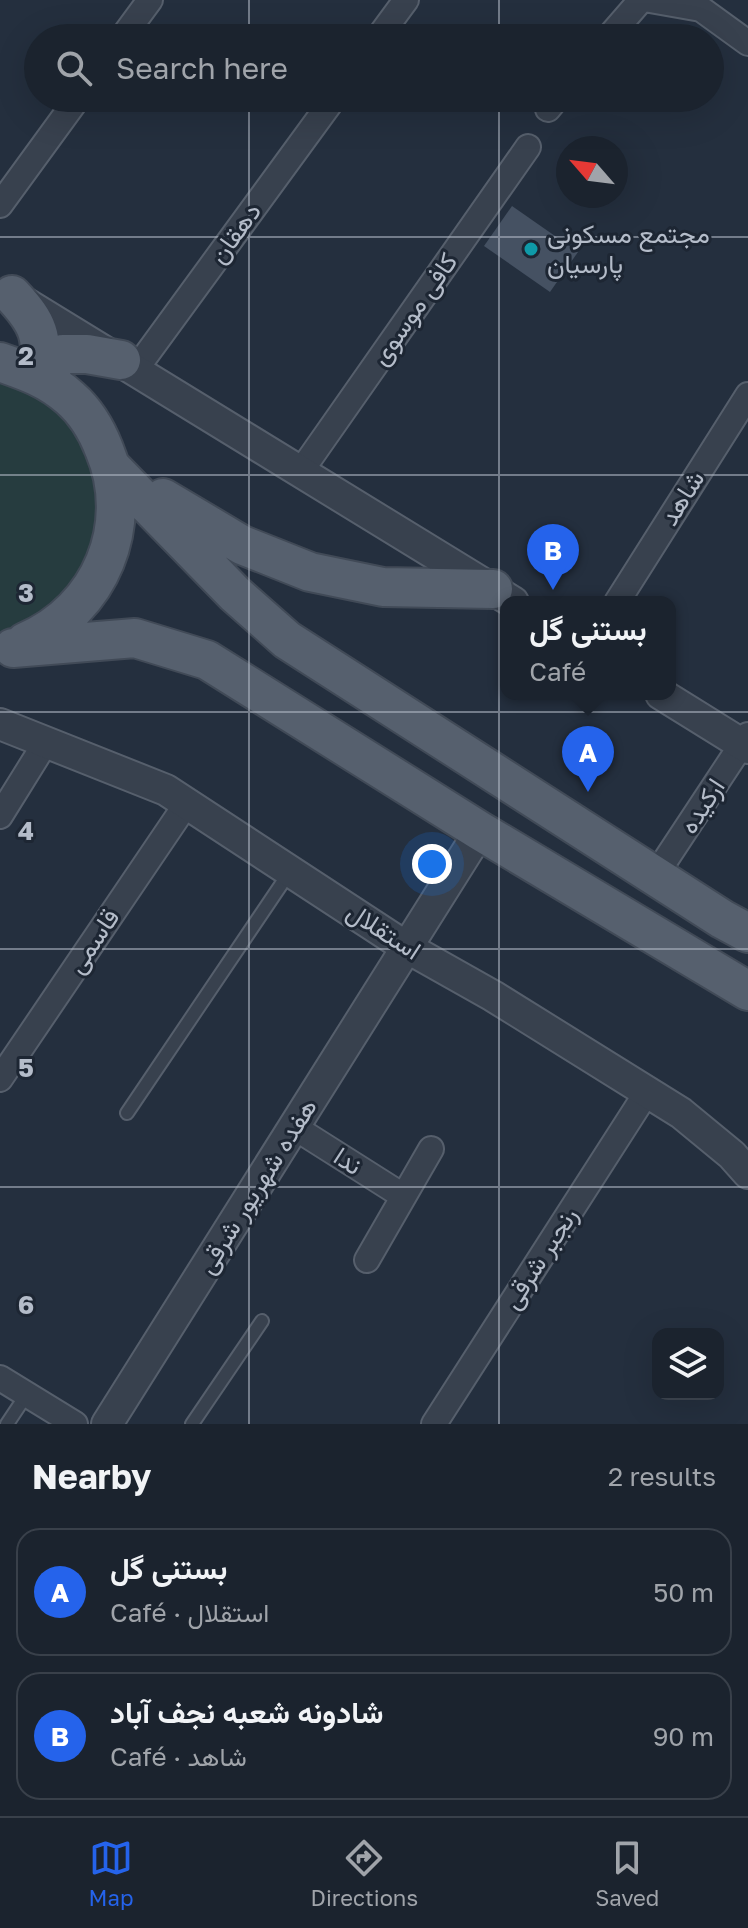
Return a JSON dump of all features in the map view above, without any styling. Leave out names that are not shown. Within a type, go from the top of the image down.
[{"type":"main road","points":[[6,291],[26,310],[42,341],[40,376]]},
{"type":"main road","points":[[40,376],[63,354],[87,354],[129,364]]},
{"type":"main road","points":[[0,362],[40,376],[72,399],[97,431],[112,468],[117,496],[116,524],[110,552],[99,578],[83,601],[63,621],[39,637],[7,649]]},
{"type":"main road","points":[[112,468],[242,545],[310,572],[383,587],[503,596]]},
{"type":"main road","points":[[112,468],[235,594],[287,640],[748,933]]},
{"type":"main road","points":[[7,649],[135,638],[207,660],[480,831],[748,991]]},
{"type":"street","points":[[132,24],[150,0]]},
{"type":"street","points":[[388,24],[406,0]]},
{"type":"street","points":[[620,24],[641,0]]},
{"type":"street","points":[[650,0],[701,9],[722,24]]},
{"type":"street","points":[[724,26],[748,43]]},
{"type":"street","points":[[0,205],[68,112]]},
{"type":"street","name":"دهقان","points":[[129,364],[323,112]]},
{"type":"street","name":"کافی موسوی","points":[[301,471],[528,147]]},
{"type":"street","points":[[6,291],[503,596]]},
{"type":"street","name":"شاهد","points":[[621,596],[748,395]]},
{"type":"street","points":[[671,700],[746,743]]},
{"type":"street","name":"استقلال","points":[[0,724],[166,790],[406,947],[493,996],[681,1113],[732,1155],[748,1173]]},
{"type":"street","points":[[0,816],[46,742]]},
{"type":"street","name":"ارکیده","points":[[655,876],[746,743]]},
{"type":"street","name":"قاسمی","points":[[0,1079],[187,803]]},
{"type":"street","name":"هفده شهریور شرقی","points":[[107,1424],[480,831]]},
{"type":"street","name":"رنجبر شرقی","points":[[434,1424],[647,1092]]},
{"type":"street","name":"ندا","points":[[294,1127],[403,1196]]},
{"type":"street","points":[[367,1260],[431,1149]]},
{"type":"street","points":[[0,1378],[75,1424]]},
{"type":"lane","points":[[127,1113],[291,871]]},
{"type":"lane","points":[[192,1424],[262,1321]]},
{"type":"lane","points":[[7,1424],[27,1394]]},
{"type":"green space","points":[[0,380],[42,397],[74,427],[100,487],[94,552],[58,606],[0,636]]},
{"type":"building","name":"مجتمع مسکونی پارسیان","points":[[512,206],[578,252],[550,292],[484,246]]},
{"type":"place","name":"مجتمع مسکونی پارسیان","points":[[531,249]]},
{"type":"place","name":"شادونه شعبه نجف آباد","points":[[553,590]]},
{"type":"place","name":"بستنی گل","points":[[588,792]]}]
